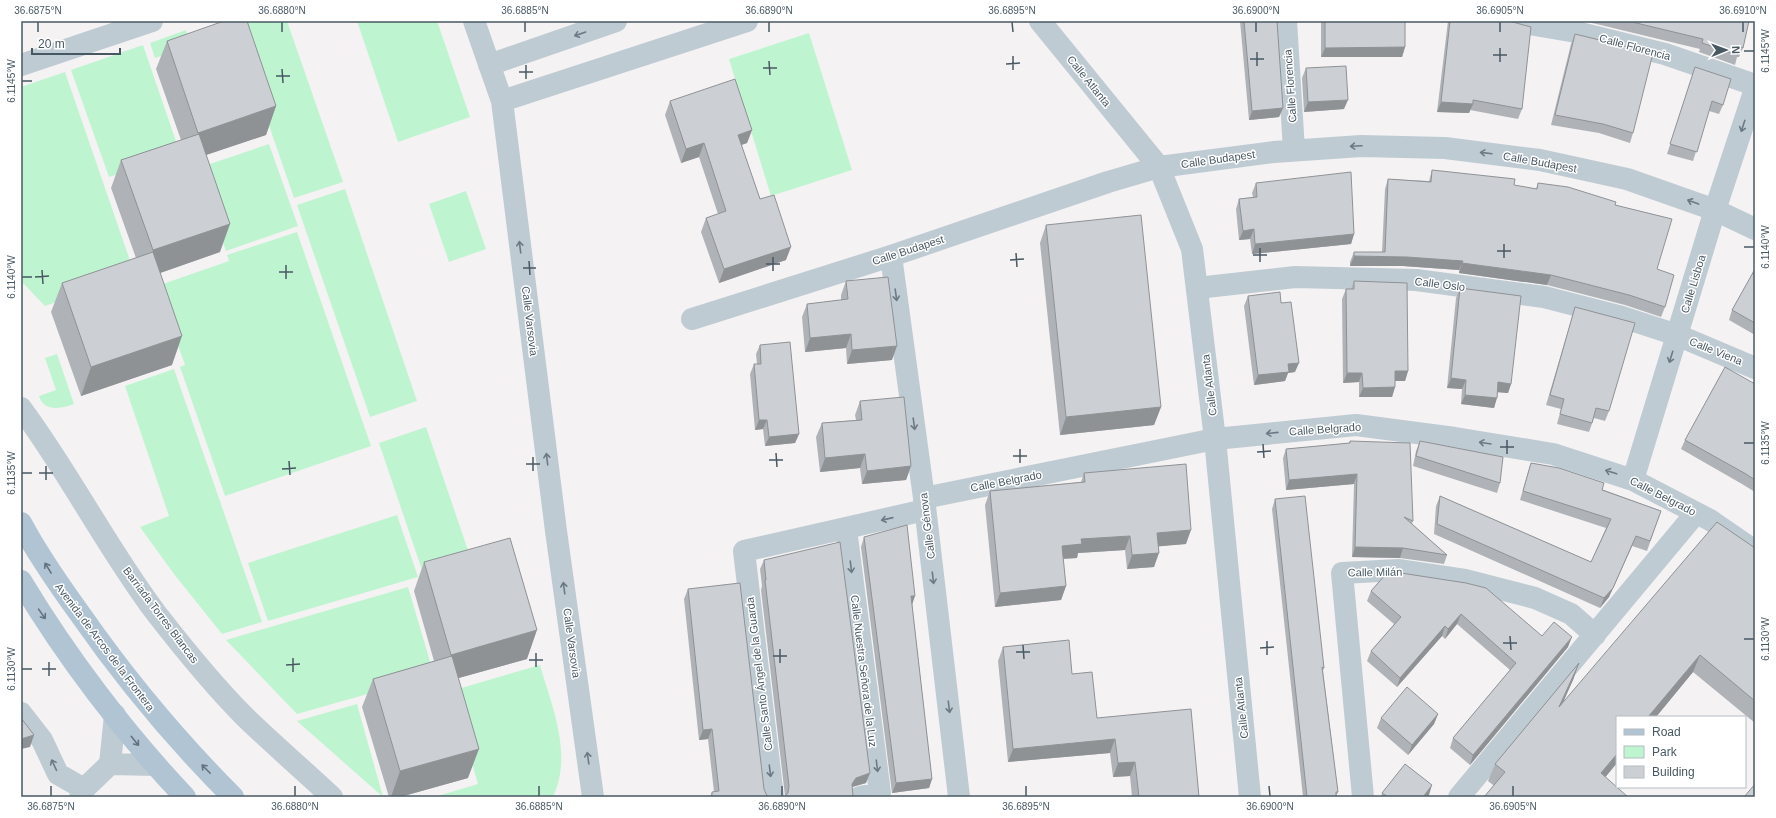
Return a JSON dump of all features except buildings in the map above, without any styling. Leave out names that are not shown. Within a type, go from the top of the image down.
[{"type":"main road","name":"Avenida de Arcos de la Frontera","points":[[21,522],[54,578],[118,668],[154,713],[233,797]]},
{"type":"main road","points":[[21,581],[63,644],[115,715],[155,765],[185,797]]},
{"type":"street","points":[[21,65],[152,21]]},
{"type":"street","name":"Calle Varsovia","points":[[474,21],[502,101],[556,531],[593,797]]},
{"type":"street","points":[[489,65],[616,21]]},
{"type":"street","points":[[502,101],[747,21]]},
{"type":"street","name":"Calle Atlanta","points":[[1040,21],[1159,167],[1192,250],[1215,439],[1250,797]]},
{"type":"street","name":"Calle Florencia","points":[[1286,21],[1294,150]]},
{"type":"street","name":"Calle Florencia","points":[[1512,21],[1576,32],[1665,54],[1755,85]]},
{"type":"street","name":"Calle Lisboa","points":[[1633,480],[1715,210],[1755,89]]},
{"type":"street","name":"Calle Budapest","points":[[692,319],[891,256],[1100,185],[1159,167],[1294,150],[1361,146],[1445,148],[1540,160],[1627,179],[1715,210],[1755,229]]},
{"type":"street","name":"Calle Génova","points":[[891,256],[924,504],[959,797]]},
{"type":"street","name":"Calle Oslo","points":[[1197,288],[1295,278],[1416,280],[1544,298],[1622,316],[1677,335]]},
{"type":"street","name":"Calle Viena","points":[[1677,335],[1755,368]]},
{"type":"street","name":"Barriada Torres Blancas","points":[[21,408],[50,448],[123,565],[194,662],[245,716],[332,797]]},
{"type":"street","name":"Calle Belgrado","points":[[744,551],[846,529],[924,504],[1215,439],[1356,425],[1455,438],[1554,454],[1633,480],[1710,520],[1755,551]]},
{"type":"street","points":[[1459,797],[1696,513]]},
{"type":"street","name":"Calle Nuestra Señora de la Luz","points":[[846,529],[880,793],[860,797]]},
{"type":"street","name":"Calle Santo Ángel de la Guarda","points":[[744,551],[773,797]]},
{"type":"street","name":"Calle Milán","points":[[1362,797],[1342,573],[1398,570],[1465,580],[1535,598],[1571,614],[1595,635]]},
{"type":"street","points":[[21,713],[42,740],[58,774],[82,793],[110,764],[115,715]]},
{"type":"street","points":[[110,764],[155,765]]},
{"type":"green space","points":[[233,21],[287,21],[343,182],[294,198]]},
{"type":"green space","points":[[357,21],[437,21],[470,117],[398,142]]},
{"type":"green space","points":[[186,30],[191,46],[155,58],[150,43]]},
{"type":"green space","points":[[809,33],[852,170],[771,196],[729,59]]},
{"type":"green space","points":[[143,45],[180,153],[109,177],[71,70]]},
{"type":"green space","points":[[65,72],[135,275],[45,306],[21,281],[21,87]]},
{"type":"green space","points":[[269,144],[298,226],[226,251],[198,168]]},
{"type":"green space","points":[[345,189],[417,401],[370,417],[297,205]]},
{"type":"green space","points":[[466,191],[486,249],[449,262],[429,204]]},
{"type":"green space","points":[[297,232],[371,446],[225,496],[180,367],[185,365],[157,286],[229,261],[227,255]]},
{"type":"green space","points":[[57,354],[74,404],[54,408],[45,405],[39,396],[56,390],[45,358]]},
{"type":"green space","points":[[174,369],[262,622],[222,634],[174,574],[140,527],[169,516],[125,386]]},
{"type":"green space","points":[[426,427],[472,562],[424,576],[379,443]]},
{"type":"green space","points":[[397,515],[418,577],[268,621],[248,563]]},
{"type":"green space","points":[[408,587],[434,675],[297,714],[226,640]]},
{"type":"green space","points":[[540,665],[555,714],[561,747],[559,781],[553,797],[434,797],[478,784],[451,691]]},
{"type":"green space","points":[[357,704],[383,797],[297,721]]}]
